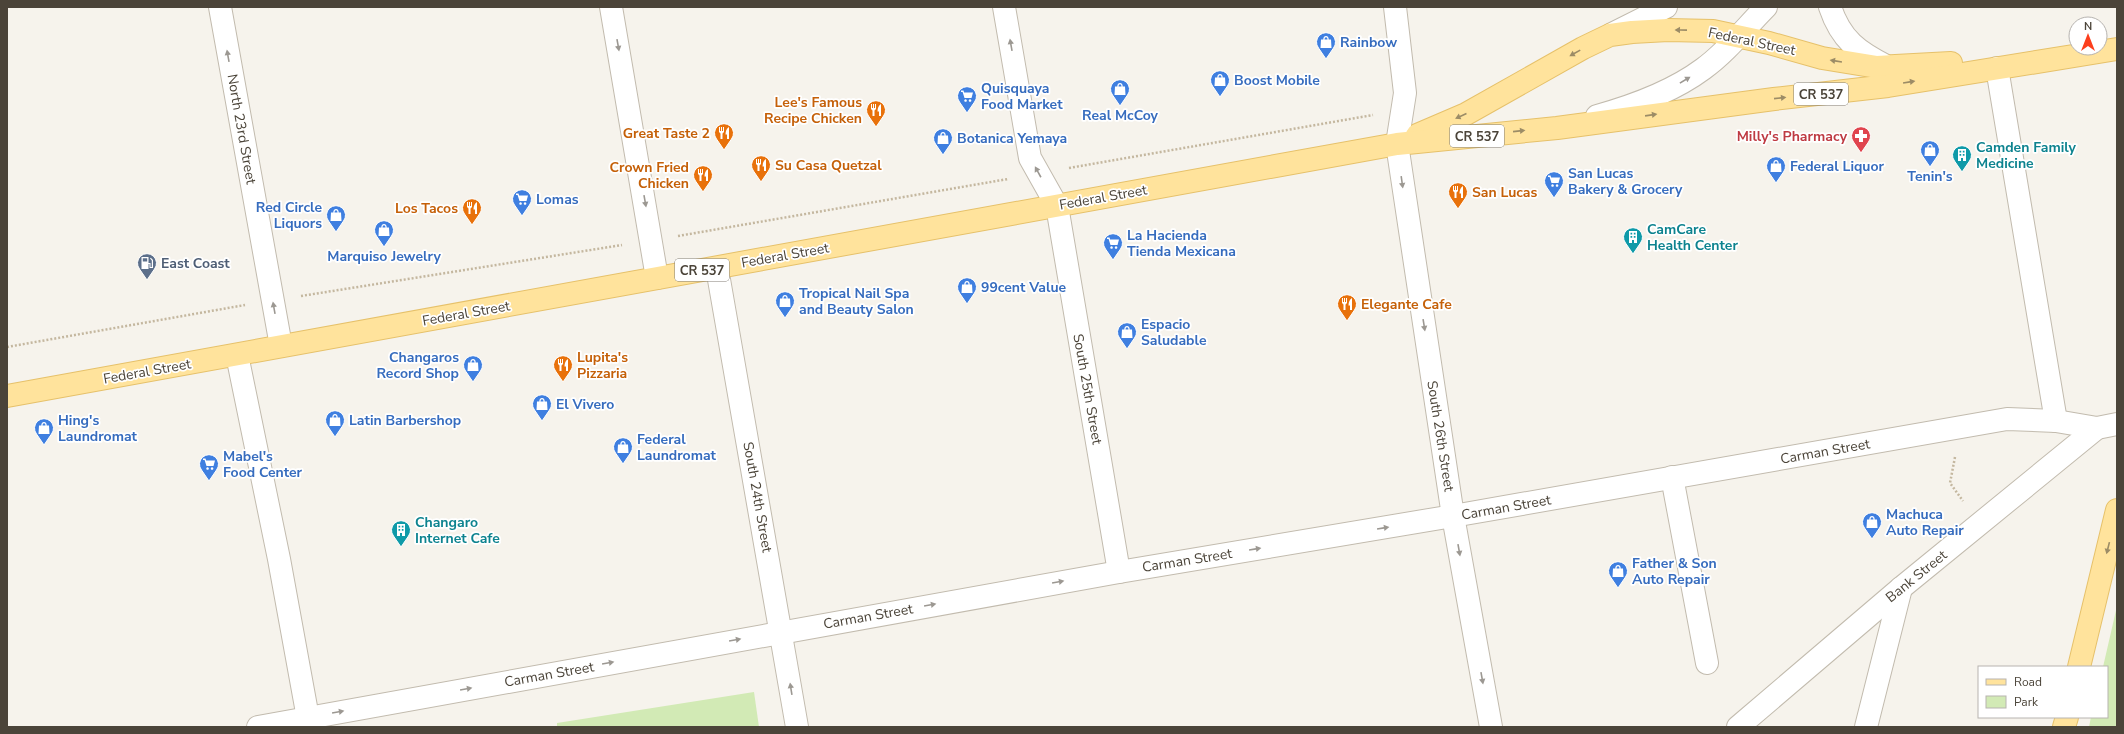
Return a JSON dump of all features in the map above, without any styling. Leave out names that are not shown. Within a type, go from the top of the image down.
[{"type":"main road","name":"Federal Street","points":[[1397,144],[1466,114],[1583,48],[1610,35],[1668,30],[1713,31],[1769,43],[1822,58],[1877,67],[2068,54]]},
{"type":"main road","name":"Federal Street","points":[[7,396],[1397,144],[1557,128],[1774,99],[1888,86],[2068,56]]},
{"type":"main road","points":[[2079,666],[2117,510]]},
{"type":"street","name":"North 23rd Street","points":[[220,7],[281,346]]},
{"type":"street","points":[[611,7],[657,278]]},
{"type":"street","name":"South 25th Street","points":[[1004,7],[1030,158],[1057,206],[1118,572]]},
{"type":"street","name":"South 26th Street","points":[[1395,7],[1405,93],[1397,144],[1453,516],[1491,727]]},
{"type":"street","points":[[1610,35],[1666,7]]},
{"type":"street","points":[[1557,128],[1622,109],[1677,84],[1702,69],[1738,36],[1766,7]]},
{"type":"street","points":[[1830,7],[1835,22],[1852,46],[1888,67]]},
{"type":"street","points":[[1997,68],[2056,421]]},
{"type":"street","name":"South 24th Street","points":[[717,268],[797,727]]},
{"type":"street","points":[[237,355],[279,559],[308,718]]},
{"type":"street","name":"Carman Street","points":[[258,727],[1118,572],[1453,516],[2007,419],[2056,421],[2107,426]]},
{"type":"street","name":"Bank Street","points":[[1738,727],[1901,588],[2107,426]]},
{"type":"street","points":[[1672,477],[1707,663]]},
{"type":"street","points":[[1866,727],[1901,588]]},
{"type":"path","points":[[7,347],[273,300],[651,240],[1039,174],[1402,109]]},
{"type":"path","points":[[1955,455],[1950,483],[1966,504]]},
{"type":"green space","points":[[2117,606],[2117,727],[2089,727],[2091,718],[2108,718],[2108,666],[2103,666]]},
{"type":"green space","points":[[754,692],[759,727],[557,727],[557,723]]},
{"type":"place","name":"Rainbow","points":[[1326,59]]},
{"type":"place","name":"Boost Mobile","points":[[1220,97]]},
{"type":"place","name":"Real McCoy","points":[[1120,106]]},
{"type":"place","name":"Quisquaya Food Market","points":[[967,113]]},
{"type":"place","name":"Lee's Famous Recipe Chicken","points":[[876,127]]},
{"type":"place","name":"Great Taste 2","points":[[724,150]]},
{"type":"place","name":"Milly's Pharmacy","points":[[1861,153]]},
{"type":"place","name":"Botanica Yemaya","points":[[943,155]]},
{"type":"place","name":"Tenin's","points":[[1930,167]]},
{"type":"place","name":"Camden Family Medicine","points":[[1962,172]]},
{"type":"place","name":"Su Casa Quetzal","points":[[761,182]]},
{"type":"place","name":"Federal Liquor","points":[[1776,183]]},
{"type":"place","name":"Crown Fried Chicken","points":[[703,192]]},
{"type":"place","name":"San Lucas Bakery & Grocery","points":[[1554,198]]},
{"type":"place","name":"San Lucas","points":[[1458,209]]},
{"type":"place","name":"Lomas","points":[[522,216]]},
{"type":"place","name":"Los Tacos","points":[[472,225]]},
{"type":"place","name":"Red Circle Liquors","points":[[336,232]]},
{"type":"place","name":"Marquiso Jewelry","points":[[384,247]]},
{"type":"place","name":"CamCare Health Center","points":[[1633,254]]},
{"type":"place","name":"La Hacienda Tienda Mexicana","points":[[1113,260]]},
{"type":"place","name":"East Coast","points":[[147,280]]},
{"type":"place","name":"99cent Value","points":[[967,304]]},
{"type":"place","name":"Tropical Nail Spa and Beauty Salon","points":[[785,318]]},
{"type":"place","name":"Elegante Cafe","points":[[1347,321]]},
{"type":"place","name":"Espacio Saludable","points":[[1127,349]]},
{"type":"place","name":"Changaros Record Shop","points":[[473,382]]},
{"type":"place","name":"Lupita's Pizzaria","points":[[563,382]]},
{"type":"place","name":"El Vivero","points":[[542,421]]},
{"type":"place","name":"Latin Barbershop","points":[[335,437]]},
{"type":"place","name":"Hing's Laundromat","points":[[44,445]]},
{"type":"place","name":"Federal Laundromat","points":[[623,464]]},
{"type":"place","name":"Mabel's Food Center","points":[[209,481]]},
{"type":"place","name":"Machuca Auto Repair","points":[[1872,539]]},
{"type":"place","name":"Changaro Internet Cafe","points":[[401,547]]},
{"type":"place","name":"Father & Son Auto Repair","points":[[1618,588]]}]
